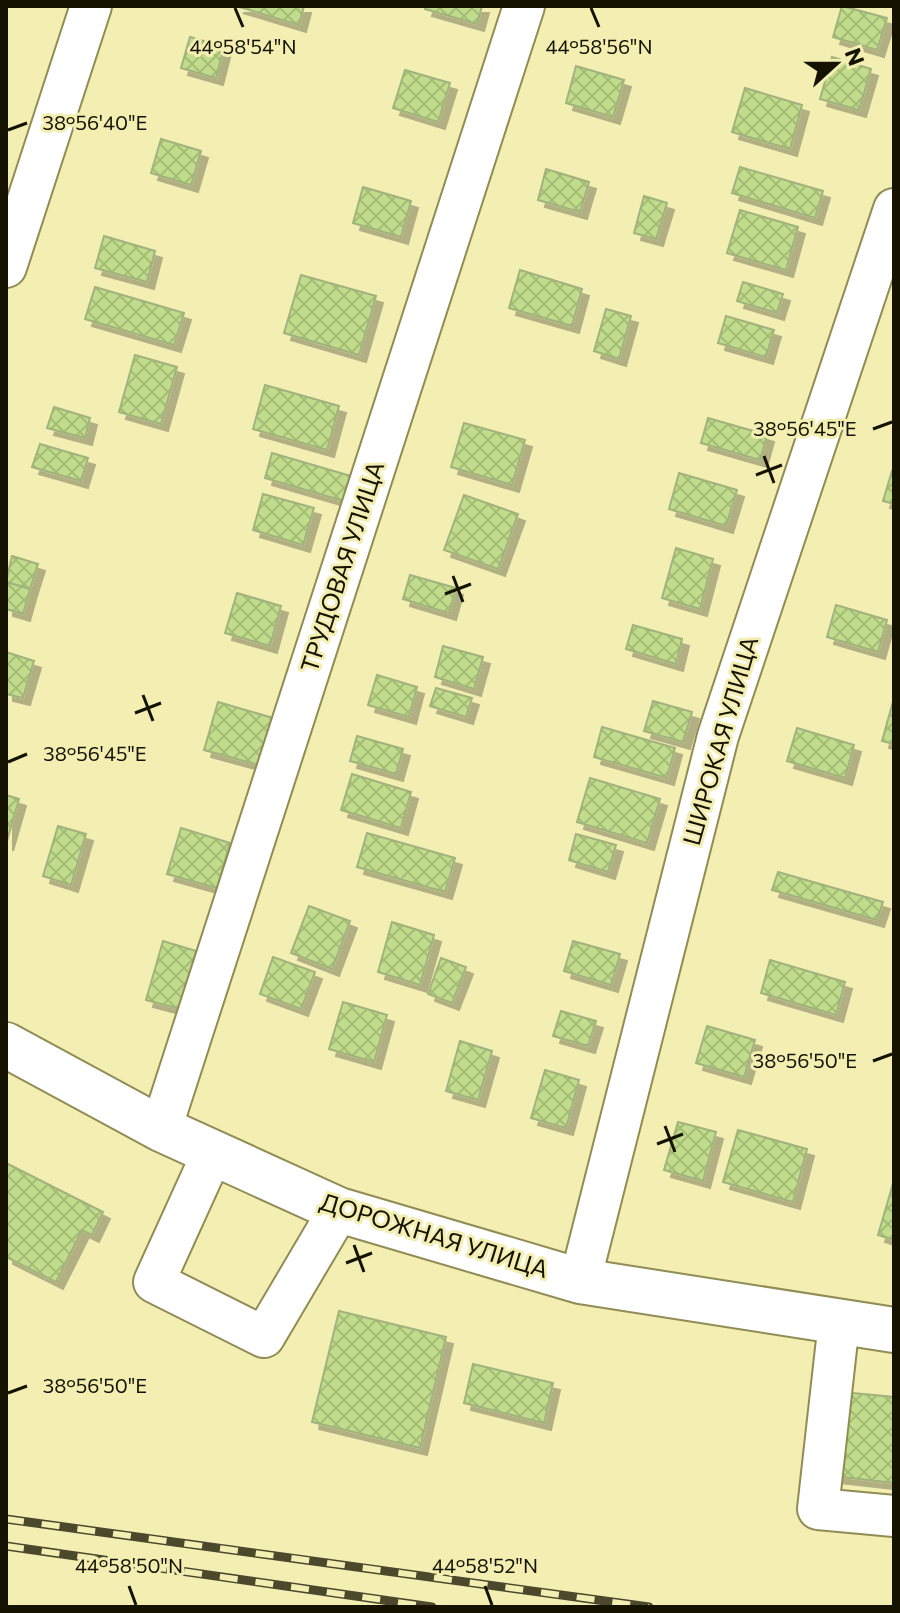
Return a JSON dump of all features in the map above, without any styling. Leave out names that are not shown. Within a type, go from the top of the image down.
[{"type":"main road","name":"ДОРОЖНАЯ УЛИЦА","points":[[6,1045],[161,1129],[339,1210],[580,1281],[894,1330]]},
{"type":"street","points":[[6,267],[91,6]]},
{"type":"street","name":"ТРУДОВАЯ УЛИЦА","points":[[161,1129],[524,6]]},
{"type":"street","name":"ШИРОКАЯ УЛИЦА","points":[[580,1281],[718,736],[894,209]]},
{"type":"street","points":[[213,1152],[154,1282],[264,1337],[339,1210]]},
{"type":"street","points":[[839,1322],[818,1509],[894,1516]]},
{"type":"building","points":[[236,6],[304,6],[299,25]]},
{"type":"building","points":[[426,6],[482,6],[477,24],[425,9]]},
{"type":"building","points":[[842,6],[887,18],[877,50],[833,37]]},
{"type":"building","points":[[190,37],[224,47],[216,78],[181,68]]},
{"type":"building","points":[[832,57],[871,69],[859,110],[820,99]]},
{"type":"building","points":[[576,66],[624,80],[613,117],[566,103]]},
{"type":"building","points":[[405,70],[450,83],[438,122],[393,108]]},
{"type":"building","points":[[745,88],[802,105],[790,149],[732,132]]},
{"type":"building","points":[[161,139],[201,151],[191,185],[151,173]]},
{"type":"building","points":[[740,167],[823,191],[815,218],[732,193]]},
{"type":"building","points":[[546,169],[589,182],[580,212],[538,200]]},
{"type":"building","points":[[363,187],[411,201],[401,237],[353,223]]},
{"type":"building","points":[[644,196],[667,203],[656,239],[634,233]]},
{"type":"building","points":[[740,210],[798,227],[786,270],[727,253]]},
{"type":"building","points":[[104,236],[155,251],[147,282],[95,268]]},
{"type":"building","points":[[520,270],[582,289],[572,326],[509,308]]},
{"type":"building","points":[[301,275],[376,296],[359,355],[284,333]]},
{"type":"building","points":[[743,282],[783,294],[777,313],[737,301]]},
{"type":"building","points":[[95,287],[184,313],[174,345],[85,319]]},
{"type":"building","points":[[606,309],[631,316],[619,359],[594,351]]},
{"type":"building","points":[[726,316],[774,330],[766,357],[718,343]]},
{"type":"building","points":[[135,355],[177,367],[161,424],[119,412]]},
{"type":"building","points":[[265,385],[339,406],[327,450],[253,429]]},
{"type":"building","points":[[54,407],[90,418],[85,438],[47,428]]},
{"type":"building","points":[[708,418],[767,435],[760,460],[701,443]]},
{"type":"building","points":[[464,423],[525,440],[512,485],[451,467]]},
{"type":"building","points":[[40,444],[88,458],[81,481],[32,467]]},
{"type":"building","points":[[272,453],[361,479],[354,504],[265,478]]},
{"type":"building","points":[[894,472],[894,504],[883,501]]},
{"type":"building","points":[[679,473],[737,490],[726,526],[669,509]]},
{"type":"building","points":[[263,494],[314,508],[303,545],[253,530]]},
{"type":"building","points":[[464,495],[518,514],[498,569],[444,550]]},
{"type":"building","points":[[676,548],[713,559],[700,609],[662,598]]},
{"type":"building","points":[[12,556],[38,564],[30,589],[6,582]]},
{"type":"building","points":[[410,575],[456,588],[449,613],[403,599]]},
{"type":"building","points":[[6,582],[30,589],[23,614],[6,609]]},
{"type":"building","points":[[237,593],[281,606],[270,646],[225,633]]},
{"type":"building","points":[[836,605],[887,620],[878,652],[827,637]]},
{"type":"building","points":[[633,625],[682,639],[676,664],[626,649]]},
{"type":"building","points":[[443,646],[483,657],[474,689],[435,677]]},
{"type":"building","points":[[6,652],[34,661],[23,698],[6,694]]},
{"type":"building","points":[[377,675],[417,687],[409,717],[368,705]]},
{"type":"building","points":[[436,688],[472,698],[466,717],[430,706]]},
{"type":"building","points":[[894,698],[894,744],[882,741]]},
{"type":"building","points":[[653,701],[692,712],[683,742],[644,731]]},
{"type":"building","points":[[218,702],[280,720],[266,767],[204,750]]},
{"type":"building","points":[[602,727],[675,748],[667,778],[594,757]]},
{"type":"building","points":[[797,728],[854,745],[845,778],[787,761]]},
{"type":"building","points":[[357,736],[403,749],[396,774],[350,761]]},
{"type":"building","points":[[352,774],[411,792],[401,828],[341,810]]},
{"type":"building","points":[[590,778],[660,799],[647,843],[577,822]]},
{"type":"building","points":[[6,795],[19,799],[6,844]]},
{"type":"building","points":[[58,826],[86,834],[71,885],[43,876]]},
{"type":"building","points":[[181,828],[230,843],[217,888],[167,874]]},
{"type":"building","points":[[367,833],[455,858],[445,892],[357,867]]},
{"type":"building","points":[[576,834],[616,845],[608,872],[569,860]]},
{"type":"building","points":[[778,872],[883,902],[877,920],[772,890]]},
{"type":"building","points":[[309,906],[350,921],[332,969],[291,953]]},
{"type":"building","points":[[392,922],[434,935],[420,985],[378,972]]},
{"type":"building","points":[[163,941],[196,951],[180,1009],[146,1000]]},
{"type":"building","points":[[573,941],[620,954],[611,985],[564,971]]},
{"type":"building","points":[[273,957],[315,972],[301,1009],[260,994]]},
{"type":"building","points":[[441,958],[466,967],[452,1003],[428,994]]},
{"type":"building","points":[[770,960],[845,982],[836,1015],[761,993]]},
{"type":"building","points":[[343,1002],[387,1015],[374,1062],[329,1049]]},
{"type":"building","points":[[561,1011],[596,1021],[588,1046],[553,1036]]},
{"type":"building","points":[[707,1026],[755,1040],[744,1077],[696,1063]]},
{"type":"building","points":[[460,1041],[492,1051],[478,1100],[446,1091]]},
{"type":"building","points":[[545,1070],[579,1080],[566,1128],[531,1118]]},
{"type":"building","points":[[678,1122],[716,1132],[703,1181],[664,1170]]},
{"type":"building","points":[[738,1130],[807,1149],[793,1202],[723,1182]]},
{"type":"building","points":[[6,1163],[103,1212],[92,1235],[82,1230],[56,1282],[6,1257]]},
{"type":"building","points":[[894,1180],[894,1240],[878,1235]]},
{"type":"building","points":[[339,1311],[446,1337],[420,1448],[312,1422]]},
{"type":"building","points":[[473,1364],[553,1383],[544,1423],[464,1403]]},
{"type":"building","points":[[842,1392],[894,1397],[894,1483],[834,1476]]},
{"type":"railway","points":[[6,1519],[649,1607]]},
{"type":"railway","points":[[6,1546],[432,1607]]}]
